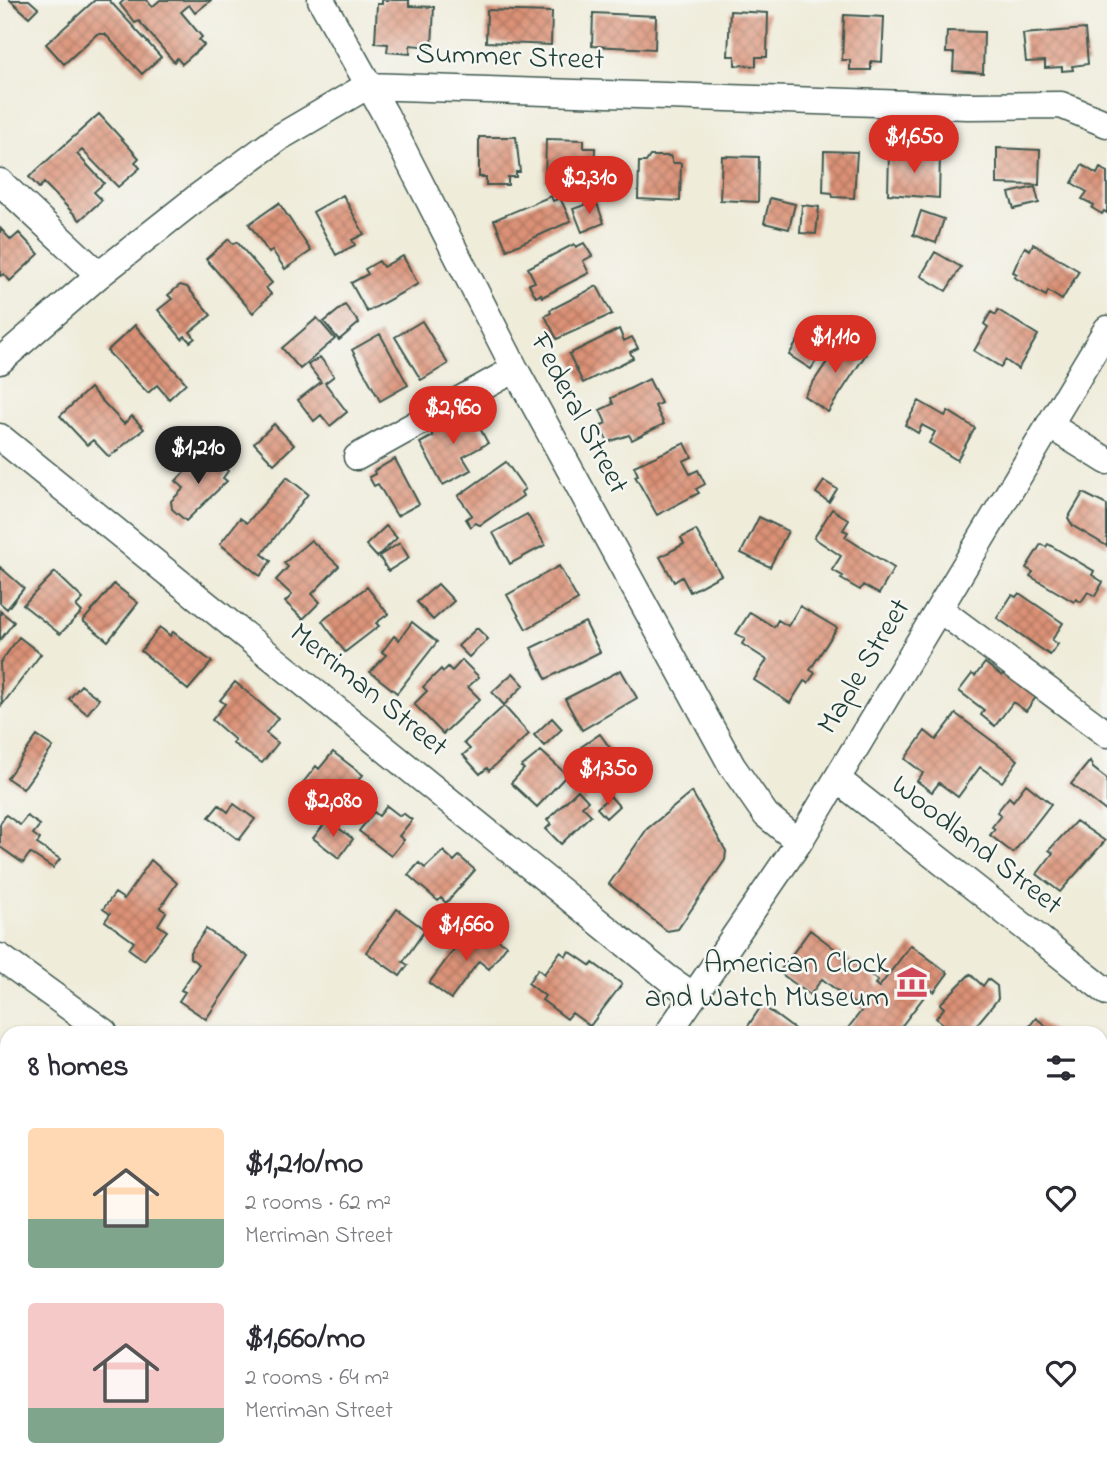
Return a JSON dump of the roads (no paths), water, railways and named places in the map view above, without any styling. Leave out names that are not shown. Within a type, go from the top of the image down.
[{"type":"street","name":"Federal Street","points":[[321,0],[385,114],[515,369],[732,766],[766,815],[799,842]]},
{"type":"street","name":"Summer Street","points":[[367,86],[968,106],[1061,105],[1107,124]]},
{"type":"street","points":[[0,361],[99,275],[280,137],[367,86]]},
{"type":"street","points":[[0,182],[99,275]]},
{"type":"street","name":"Maple Street","points":[[673,1026],[799,842],[1107,329]]},
{"type":"street","points":[[357,457],[515,369]]},
{"type":"street","points":[[1049,425],[1107,461]]},
{"type":"street","name":"Merriman Street","points":[[0,437],[669,979],[694,996]]},
{"type":"street","points":[[939,609],[1107,734]]},
{"type":"street","name":"Woodland Street","points":[[837,779],[1107,992]]},
{"type":"street","points":[[0,957],[96,1026]]},
{"type":"place","name":"American Clock and Watch Museum","points":[[912,982]]}]
